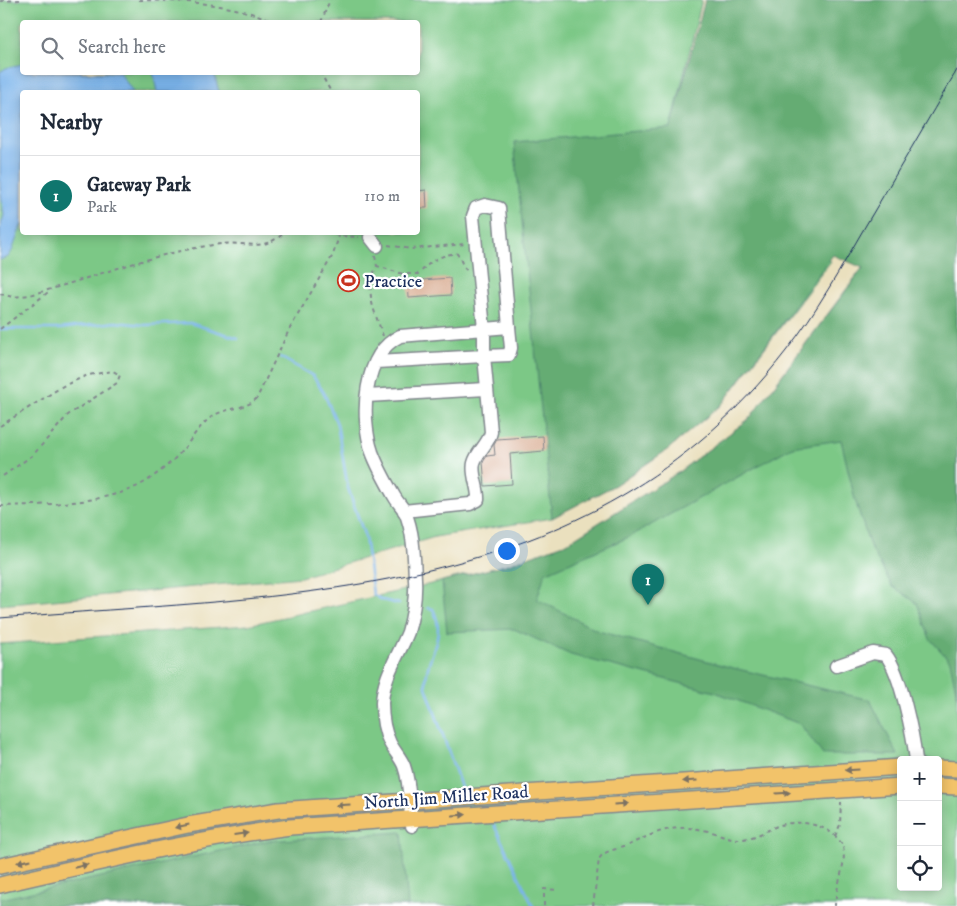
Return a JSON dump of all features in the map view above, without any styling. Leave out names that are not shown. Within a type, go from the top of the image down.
[{"type":"main road","name":"North Jim Miller Road","points":[[0,866],[218,818],[306,807],[897,768]]},
{"type":"main road","points":[[942,768],[957,769]]},
{"type":"main road","points":[[745,777],[746,795]]},
{"type":"main road","name":"North Jim Miller Road","points":[[0,885],[159,848],[222,836],[290,827],[411,822],[746,795],[897,786]]},
{"type":"main road","points":[[942,786],[957,787]]},
{"type":"lane","points":[[376,362],[484,356],[509,355],[511,348],[499,208],[485,205],[476,208],[474,216],[484,329],[484,356],[486,390],[491,432],[490,440],[482,447],[474,464],[478,500],[470,504],[404,511]]},
{"type":"lane","points":[[411,822],[404,764],[385,731],[382,701],[385,685],[408,632],[414,608],[416,588],[414,553],[404,511],[384,478],[372,452],[366,417],[367,396],[376,362],[386,346],[400,336],[509,327]]},
{"type":"lane","points":[[367,396],[486,390]]},
{"type":"lane","points":[[836,666],[873,653],[886,655],[910,720],[915,756]]},
{"type":"path","points":[[0,2],[22,0]]},
{"type":"path","points":[[139,0],[197,1],[271,20]]},
{"type":"path","points":[[322,20],[330,0]]},
{"type":"path","points":[[322,75],[330,90]]},
{"type":"path","points":[[0,294],[13,297],[30,295],[158,257],[221,244],[261,246],[276,241],[282,235]]},
{"type":"path","points":[[0,506],[105,498],[135,488],[152,478],[180,453],[199,427],[213,416],[227,409],[250,405],[257,398],[289,330],[333,255],[338,236],[411,249],[446,244],[475,244]]},
{"type":"path","points":[[374,241],[377,266],[369,284],[370,298],[386,346]]},
{"type":"path","points":[[377,266],[403,274],[418,274],[429,262],[439,256],[456,253],[460,256],[464,269],[469,272],[478,271]]},
{"type":"path","points":[[0,329],[53,289]]},
{"type":"path","points":[[0,426],[63,386],[88,375],[113,371],[120,375],[117,383],[68,415],[33,455],[0,478]]},
{"type":"path","points":[[835,836],[842,815],[840,796]]},
{"type":"path","points":[[593,906],[599,859],[602,855],[658,830],[701,829],[732,839],[746,839],[783,824],[804,823],[835,836],[841,844],[844,855],[836,885],[835,906]]},
{"type":"path","points":[[544,906],[544,889],[557,890]]},
{"type":"green space","points":[[0,0],[702,0],[671,128],[831,261],[722,404],[667,450],[615,485],[552,518],[435,537],[301,577],[0,605]]},
{"type":"green space","points":[[705,0],[957,0],[957,696],[950,661],[930,639],[917,603],[892,586],[870,546],[855,500],[841,440],[792,447],[629,537],[545,573],[537,599],[598,631],[729,667],[870,700],[898,755],[823,755],[800,724],[715,692],[571,655],[514,629],[447,632],[442,581],[506,565],[567,543],[676,474],[749,419],[863,268],[833,255],[722,404],[667,450],[615,485],[552,518],[514,142],[671,128]]},
{"type":"green space","points":[[863,267],[957,312],[957,906],[0,906],[0,644],[248,625],[431,584],[506,565],[567,543],[676,474],[749,419]]},
{"type":"green space","points":[[402,832],[408,906],[0,906],[0,899],[266,841]]},
{"type":"water","points":[[20,64],[20,75],[121,75],[132,90],[20,90],[20,229],[12,251],[8,257],[0,260],[0,229],[4,215],[0,187],[0,72],[6,68]]},
{"type":"water","points":[[154,75],[215,75],[218,90],[157,90]]},
{"type":"building","points":[[426,190],[427,208],[420,208],[420,191]]},
{"type":"building","points":[[450,278],[451,295],[409,298],[408,281]]},
{"type":"building","points":[[543,436],[544,451],[510,454],[512,484],[485,486],[483,462],[487,456],[495,455],[494,445],[497,439]]},
{"type":"waterway","points":[[0,329],[59,329],[115,322],[145,325],[190,323],[238,338]]},
{"type":"waterway","points":[[280,357],[313,376],[324,393],[337,424],[348,488],[365,537],[373,594],[382,600],[399,604]]},
{"type":"waterway","points":[[428,608],[433,609],[438,630],[428,666],[426,687],[461,787]]},
{"type":"waterway","points":[[494,825],[533,906]]},
{"type":"tram line","points":[[0,618],[217,602],[324,590],[428,570],[527,540],[621,496],[708,434],[786,351],[828,289],[957,70]]},
{"type":"place","name":"Practice","points":[[348,281]]},
{"type":"place","name":"Gateway Park","points":[[648,605]]}]
